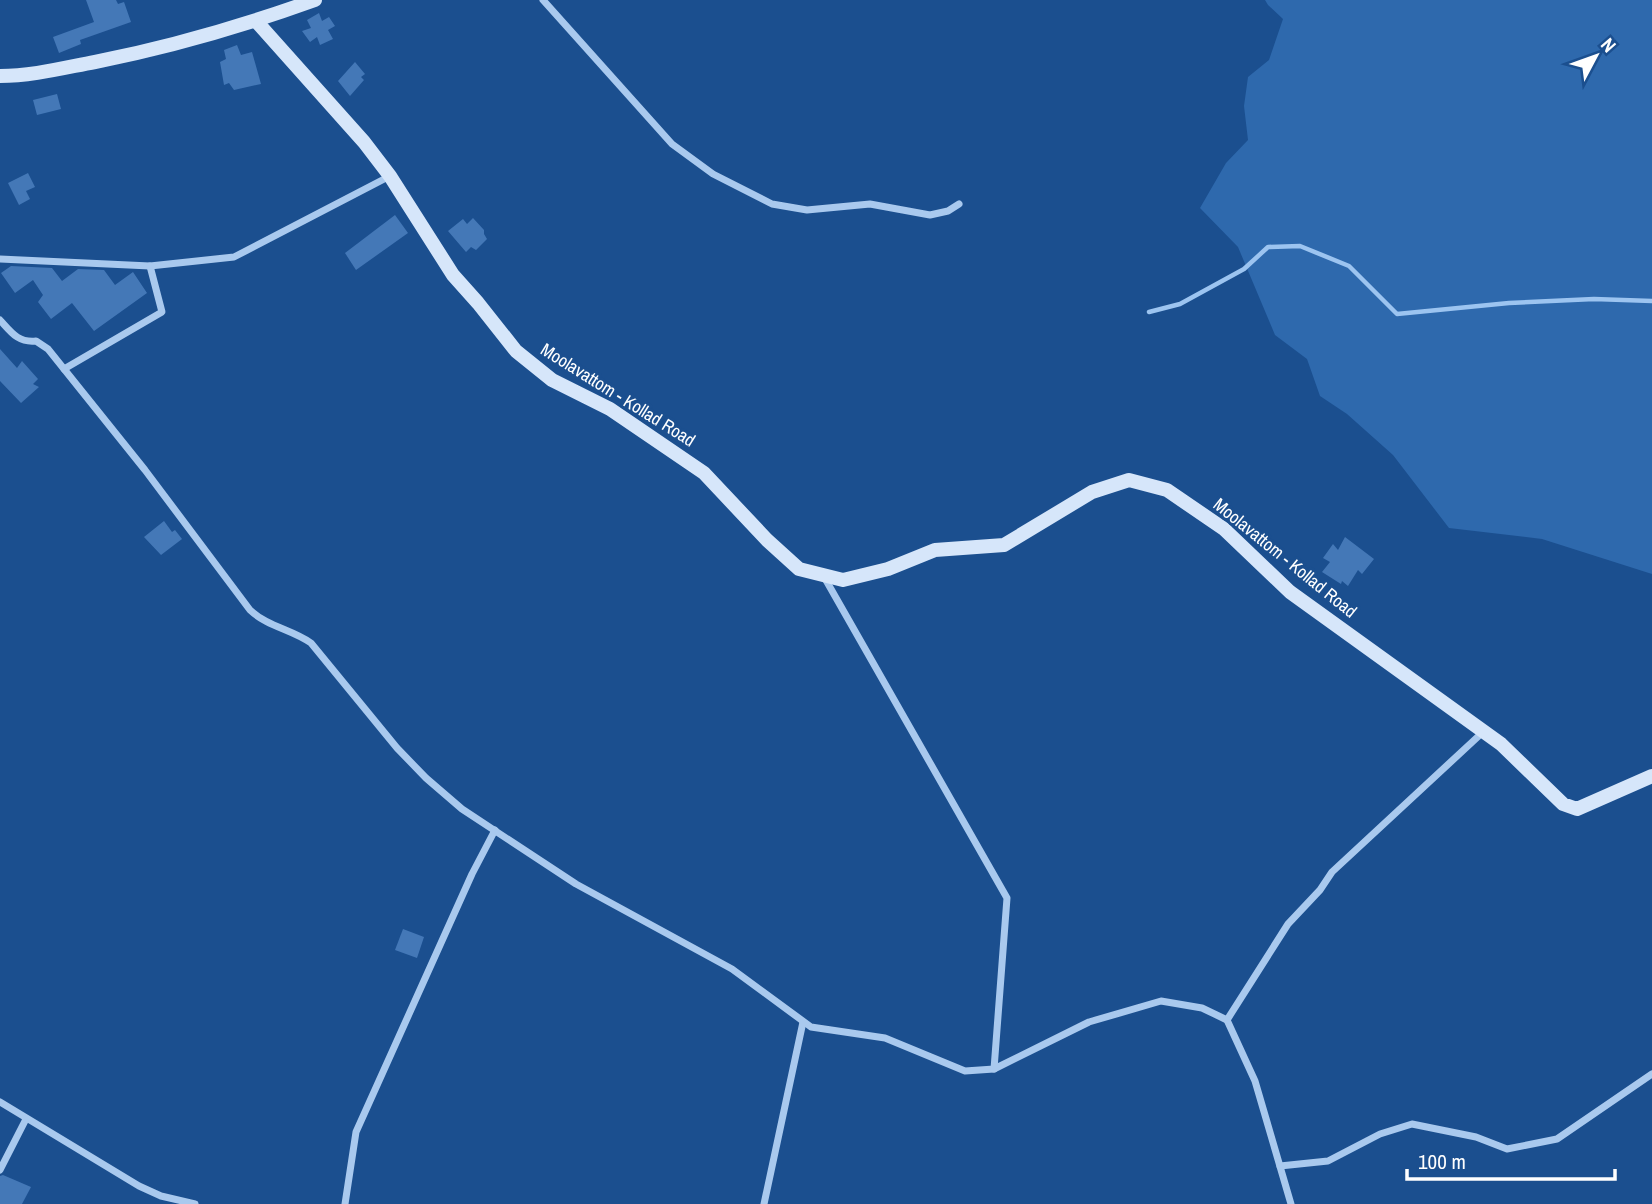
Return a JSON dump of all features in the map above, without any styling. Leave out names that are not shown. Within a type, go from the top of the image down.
[{"type":"main road","points":[[0,76],[24,76],[136,53],[256,21],[315,0]]},
{"type":"main road","name":"Moolavattom - Kollad Road","points":[[256,21],[364,142],[390,176],[453,275],[516,351],[552,380],[610,409],[704,474],[767,540],[799,569],[842,580],[888,569],[935,550],[1004,545],[1092,492],[1129,480],[1167,490],[1224,529],[1290,592],[1501,744],[1563,804],[1577,809],[1652,776]]},
{"type":"street","points":[[542,0],[672,144],[713,174],[772,204],[807,210],[870,204],[930,215],[948,211],[959,204]]},
{"type":"street","points":[[0,259],[150,267],[234,257],[390,176]]},
{"type":"street","points":[[64,369],[162,312],[150,267]]},
{"type":"street","points":[[0,320],[17,338],[25,342],[43,343],[145,470],[250,610],[266,623],[311,643],[397,748],[442,792],[495,830],[576,884],[732,969],[811,1027],[885,1038],[965,1071],[994,1069],[1089,1022],[1161,1000],[1202,1008],[1227,1020],[1255,1081],[1291,1204]]},
{"type":"street","points":[[823,575],[1007,898],[994,1069]]},
{"type":"street","points":[[1227,1020],[1288,924],[1320,890],[1332,872],[1483,732]]},
{"type":"street","points":[[345,1204],[356,1132],[472,874],[495,830]]},
{"type":"street","points":[[764,1204],[803,1022]]},
{"type":"street","points":[[1280,1166],[1328,1161],[1380,1134],[1412,1124],[1476,1137],[1507,1149],[1557,1139],[1652,1074]]},
{"type":"street","points":[[0,1102],[150,1192],[194,1204]]},
{"type":"street","points":[[0,1170],[26,1119]]},
{"type":"shaded area","points":[[1265,0],[1652,0],[1652,574],[1542,539],[1449,528],[1393,455],[1347,414],[1320,396],[1307,359],[1275,335],[1238,247],[1200,208],[1226,163],[1248,140],[1244,106],[1248,77],[1269,60],[1283,19]]},
{"type":"building","points":[[86,0],[116,0],[118,4],[124,2],[131,22],[80,40],[81,44],[59,53],[53,37],[94,22]]},
{"type":"building","points":[[319,13],[322,21],[329,17],[335,26],[328,30],[333,39],[320,45],[317,37],[310,42],[302,31],[311,28],[307,20]]},
{"type":"building","points":[[237,45],[241,55],[252,52],[261,84],[234,90],[229,83],[224,85],[220,62],[226,59],[224,50]]},
{"type":"building","points":[[355,62],[365,74],[361,77],[364,80],[350,96],[338,81]]},
{"type":"building","points":[[57,94],[61,109],[37,115],[33,100]]},
{"type":"building","points":[[28,173],[35,187],[26,191],[30,199],[19,205],[8,183]]},
{"type":"building","points":[[395,215],[408,233],[356,270],[345,253]]},
{"type":"building","points":[[473,218],[484,230],[487,239],[476,250],[471,247],[466,252],[448,231],[463,219],[467,224]]},
{"type":"building","points":[[11,266],[52,268],[62,281],[78,269],[104,270],[115,285],[133,272],[147,293],[94,331],[72,303],[51,319],[38,302],[43,295],[33,280],[15,293],[1,273]]},
{"type":"building","points":[[0,349],[17,368],[22,361],[38,379],[33,384],[39,387],[21,403],[0,381]]},
{"type":"building","points":[[164,521],[172,532],[175,530],[182,539],[161,555],[144,537]]},
{"type":"building","points":[[1345,537],[1374,559],[1362,574],[1358,570],[1348,586],[1322,572],[1330,562],[1323,558],[1333,544],[1338,550]]},
{"type":"building","points":[[403,929],[424,937],[417,958],[395,950]]},
{"type":"building","points":[[0,1176],[31,1187],[22,1204],[0,1204]]},
{"type":"waterway","points":[[1149,312],[1180,304],[1244,269],[1268,247],[1300,246],[1349,266],[1397,314],[1509,303],[1594,299],[1652,301]]}]
